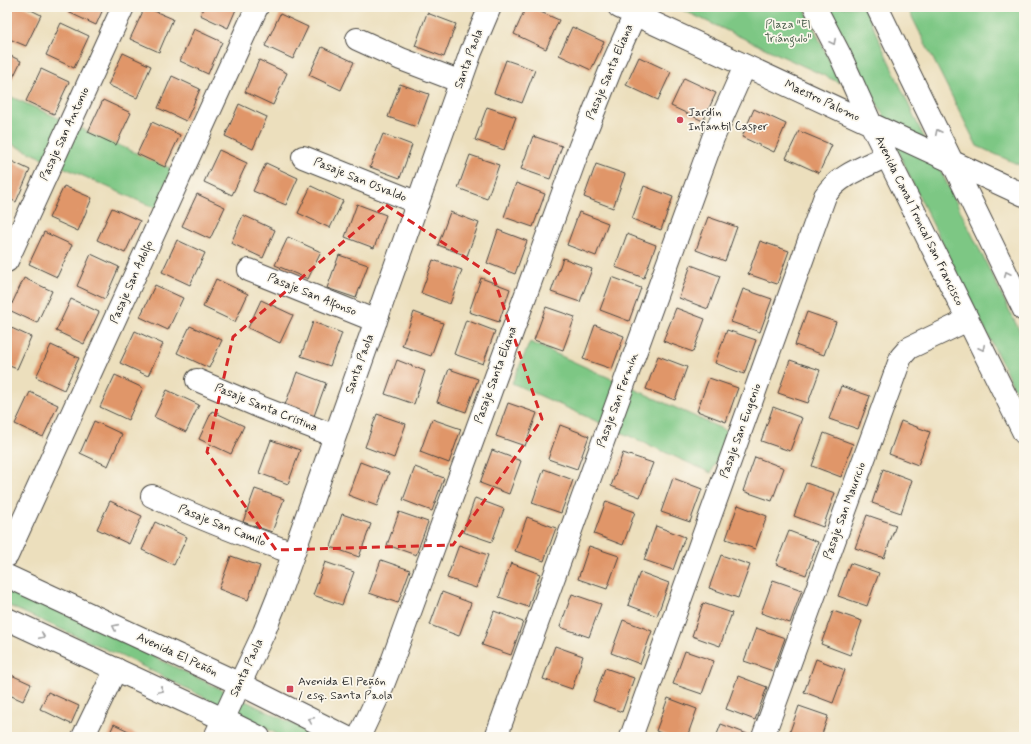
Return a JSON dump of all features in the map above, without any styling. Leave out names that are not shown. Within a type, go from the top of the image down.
[{"type":"street","name":"Pasaje San Antonio","points":[[7,261],[123,7]]},
{"type":"street","name":"Pasaje San Adolfo","points":[[7,556],[257,7]]},
{"type":"street","name":"Santa Paola","points":[[219,728],[264,632],[471,52],[490,7]]},
{"type":"street","name":"Avenida Canal Troncal San Francisco","points":[[815,7],[840,55],[871,124],[1024,434]]},
{"type":"street","points":[[877,7],[1024,308]]},
{"type":"street","name":"Maestro Palomo","points":[[642,13],[745,66],[1024,195]]},
{"type":"street","name":"Pasaje Santa Eliana","points":[[359,737],[390,667],[580,146],[614,61],[642,13]]},
{"type":"street","points":[[357,39],[401,59],[461,82]]},
{"type":"street","name":"Pasaje San Fermin","points":[[496,737],[713,138],[745,66]]},
{"type":"street","name":"Pasaje San Osvaldo","points":[[303,156],[348,176],[418,203]]},
{"type":"street","name":"Pasaje San Eugenio","points":[[631,737],[825,196],[836,182],[887,156]]},
{"type":"street","name":"Pasaje San Alfonso","points":[[249,270],[376,321]]},
{"type":"street","name":"Pasaje San Mauricio","points":[[763,737],[901,357],[909,348],[968,320]]},
{"type":"street","name":"Pasaje Santa Cristina","points":[[197,380],[260,407],[335,436]]},
{"type":"street","name":"Pasaje San Camilo","points":[[152,496],[187,513],[293,553]]},
{"type":"street","name":"Avenida El Peñón","points":[[7,576],[240,684],[346,737]]},
{"type":"street","points":[[7,619],[116,669],[219,728],[259,737]]},
{"type":"street","points":[[83,737],[116,669]]},
{"type":"highlighted area","points":[[386,205],[493,276],[542,419],[453,545],[276,550],[207,452],[233,337]]},
{"type":"green space","name":"Plaza \"El Triángulo\"","points":[[676,7],[804,7],[840,83]]},
{"type":"green space","points":[[828,7],[864,7],[918,125],[1024,340],[1024,408],[913,184],[882,113]]},
{"type":"green space","points":[[907,7],[1024,7],[1024,167],[977,146]]},
{"type":"green space","points":[[7,95],[174,170],[157,209],[7,142]]},
{"type":"green space","points":[[530,342],[729,432],[711,473],[512,383]]},
{"type":"green space","points":[[7,586],[320,737],[283,737],[130,660],[7,605]]},
{"type":"building","points":[[11,7],[25,7],[41,15],[26,46],[7,38],[7,15]]},
{"type":"building","points":[[70,7],[104,7],[96,25],[68,12]]},
{"type":"building","points":[[145,7],[173,19],[159,52],[130,39]]},
{"type":"building","points":[[204,7],[237,7],[228,28],[200,15]]},
{"type":"building","points":[[526,7],[559,20],[546,49],[514,34]]},
{"type":"building","points":[[427,13],[456,24],[444,57],[415,46]]},
{"type":"building","points":[[280,14],[308,27],[293,59],[265,46]]},
{"type":"building","points":[[61,23],[89,36],[74,68],[46,55]]},
{"type":"building","points":[[572,27],[604,42],[591,70],[559,55]]},
{"type":"building","points":[[194,29],[222,42],[208,74],[180,61]]},
{"type":"building","points":[[322,47],[354,62],[341,90],[309,75]]},
{"type":"building","points":[[123,53],[151,66],[137,98],[108,85]]},
{"type":"building","points":[[7,54],[21,61],[7,90]]},
{"type":"building","points":[[639,57],[671,72],[658,100],[626,85]]},
{"type":"building","points":[[259,60],[287,73],[273,105],[245,92]]},
{"type":"building","points":[[506,60],[535,70],[522,103],[494,93]]},
{"type":"building","points":[[41,69],[69,82],[54,114],[26,101]]},
{"type":"building","points":[[172,76],[200,89],[186,121],[158,108]]},
{"type":"building","points":[[684,78],[716,93],[703,121],[671,106]]},
{"type":"building","points":[[400,84],[429,94],[417,127],[388,117]]},
{"type":"building","points":[[103,100],[131,113],[116,145],[88,132]]},
{"type":"building","points":[[239,104],[267,117],[253,149],[225,136]]},
{"type":"building","points":[[487,107],[516,117],[504,150],[475,140]]},
{"type":"building","points":[[754,109],[786,124],[774,152],[742,137]]},
{"type":"building","points":[[152,122],[180,135],[165,167],[137,154]]},
{"type":"building","points":[[799,131],[832,145],[819,173],[786,158]]},
{"type":"building","points":[[383,134],[412,145],[400,178],[370,167]]},
{"type":"building","points":[[533,136],[562,146],[550,179],[521,169]]},
{"type":"building","points":[[219,150],[247,163],[232,195],[204,182]]},
{"type":"building","points":[[470,155],[499,165],[487,199],[458,188]]},
{"type":"building","points":[[7,159],[30,170],[16,202],[7,198]]},
{"type":"building","points":[[266,163],[298,178],[286,205],[253,191]]},
{"type":"building","points":[[596,164],[625,174],[613,208],[584,197]]},
{"type":"building","points":[[516,183],[545,194],[533,227],[504,217]]},
{"type":"building","points":[[64,186],[92,198],[78,231],[49,218]]},
{"type":"building","points":[[311,186],[343,201],[330,228],[298,213]]},
{"type":"building","points":[[644,186],[673,197],[661,230],[632,219]]},
{"type":"building","points":[[197,194],[225,207],[210,239],[182,226]]},
{"type":"building","points":[[357,204],[386,215],[374,248],[345,237]]},
{"type":"building","points":[[112,208],[140,221],[125,253],[97,240]]},
{"type":"building","points":[[450,212],[479,223],[467,256],[438,245]]},
{"type":"building","points":[[579,212],[608,223],[596,256],[567,245]]},
{"type":"building","points":[[243,215],[275,230],[263,258],[231,243]]},
{"type":"building","points":[[708,217],[737,227],[725,261],[696,250]]},
{"type":"building","points":[[498,230],[527,241],[515,274],[487,263]]},
{"type":"building","points":[[44,232],[72,245],[57,277],[29,264]]},
{"type":"building","points":[[627,234],[656,245],[644,278],[615,267]]},
{"type":"building","points":[[288,237],[321,252],[308,279],[275,265]]},
{"type":"building","points":[[177,240],[205,253],[190,285],[162,272]]},
{"type":"building","points":[[760,241],[789,251],[777,284],[748,274]]},
{"type":"building","points":[[91,254],[119,267],[105,299],[77,286]]},
{"type":"building","points":[[339,255],[368,265],[356,298],[327,288]]},
{"type":"building","points":[[563,258],[592,269],[580,302],[551,292]]},
{"type":"building","points":[[433,260],[462,270],[450,304],[421,293]]},
{"type":"building","points":[[691,265],[720,276],[708,309],[679,298]]},
{"type":"building","points":[[612,277],[641,288],[629,321],[600,310]]},
{"type":"building","points":[[24,278],[52,291],[37,323],[9,310]]},
{"type":"building","points":[[481,278],[510,289],[499,322],[469,312]]},
{"type":"building","points":[[216,279],[248,294],[235,322],[203,307]]},
{"type":"building","points":[[155,285],[183,298],[168,330],[140,317]]},
{"type":"building","points":[[743,289],[772,299],[760,332],[731,322]]},
{"type":"building","points":[[71,299],[99,312],[84,344],[56,331]]},
{"type":"building","points":[[261,300],[293,315],[280,343],[248,328]]},
{"type":"building","points":[[546,307],[575,317],[563,350],[534,340]]},
{"type":"building","points":[[676,308],[705,319],[693,352],[663,341]]},
{"type":"building","points":[[414,312],[443,323],[431,356],[402,346]]},
{"type":"building","points":[[807,312],[836,322],[824,355],[795,345]]},
{"type":"building","points":[[466,320],[495,331],[483,364],[454,354]]},
{"type":"building","points":[[313,322],[342,333],[330,366],[301,356]]},
{"type":"building","points":[[595,325],[624,336],[612,369],[583,359]]},
{"type":"building","points":[[7,326],[31,337],[17,369],[7,365]]},
{"type":"building","points":[[190,326],[222,340],[209,368],[177,353]]},
{"type":"building","points":[[727,330],[756,340],[744,374],[715,363]]},
{"type":"building","points":[[135,331],[163,344],[148,376],[120,363]]},
{"type":"building","points":[[51,345],[79,358],[64,390],[36,377]]},
{"type":"building","points":[[658,356],[687,367],[675,400],[646,389]]},
{"type":"building","points":[[397,360],[425,371],[414,404],[385,394]]},
{"type":"building","points":[[790,360],[820,370],[808,403],[778,393]]},
{"type":"building","points":[[449,369],[478,379],[466,412],[437,402]]},
{"type":"building","points":[[297,372],[326,383],[314,416],[285,405]]},
{"type":"building","points":[[115,375],[143,388],[128,420],[100,407]]},
{"type":"building","points":[[709,378],[738,388],[726,422],[697,411]]},
{"type":"building","points":[[841,386],[870,396],[858,429],[829,419]]},
{"type":"building","points":[[167,390],[199,405],[186,432],[154,417]]},
{"type":"building","points":[[30,392],[58,405],[43,437],[15,424]]},
{"type":"building","points":[[508,403],[537,413],[525,446],[496,436]]},
{"type":"building","points":[[773,407],[802,418],[790,451],[761,441]]},
{"type":"building","points":[[212,411],[244,426],[231,454],[199,439]]},
{"type":"building","points":[[377,414],[406,424],[394,458],[365,447]]},
{"type":"building","points":[[432,419],[461,429],[449,463],[420,452]]},
{"type":"building","points":[[94,421],[122,434],[108,466],[80,453]]},
{"type":"building","points":[[901,421],[930,432],[918,465],[889,454]]},
{"type":"building","points":[[560,425],[589,436],[577,469],[548,459]]},
{"type":"building","points":[[824,433],[853,444],[841,477],[812,466]]},
{"type":"building","points":[[271,440],[300,450],[288,484],[259,473]]},
{"type":"building","points":[[492,450],[521,461],[509,494],[480,483]]},
{"type":"building","points":[[623,453],[653,463],[640,497],[611,486]]},
{"type":"building","points":[[755,457],[784,468],[772,501],[743,491]]},
{"type":"building","points":[[360,462],[389,473],[377,506],[348,495]]},
{"type":"building","points":[[415,467],[444,478],[432,511],[403,500]]},
{"type":"building","points":[[544,469],[573,480],[561,513],[532,503]]},
{"type":"building","points":[[883,469],[912,480],[901,513],[872,503]]},
{"type":"building","points":[[673,478],[702,489],[690,522],[661,512]]},
{"type":"building","points":[[806,483],[835,493],[823,527],[794,516]]},
{"type":"building","points":[[255,489],[284,499],[272,532],[243,522]]},
{"type":"building","points":[[475,498],[504,509],[492,542],[463,532]]},
{"type":"building","points":[[110,501],[142,516],[129,544],[97,529]]},
{"type":"building","points":[[606,501],[635,512],[623,545],[594,534]]},
{"type":"building","points":[[738,505],[767,516],[755,549],[726,539]]},
{"type":"building","points":[[399,512],[428,522],[416,555],[387,545]]},
{"type":"building","points":[[342,514],[371,524],[359,557],[331,547]]},
{"type":"building","points":[[867,515],[896,525],[884,558],[855,548]]},
{"type":"building","points":[[527,517],[556,528],[544,561],[515,551]]},
{"type":"building","points":[[155,522],[187,537],[174,565],[142,550]]},
{"type":"building","points":[[656,526],[685,537],[673,570],[644,560]]},
{"type":"building","points":[[789,531],[818,542],[806,575],[776,564]]},
{"type":"building","points":[[459,545],[488,555],[476,588],[447,578]]},
{"type":"building","points":[[589,546],[619,556],[607,589],[578,579]]},
{"type":"building","points":[[721,555],[750,565],[738,598],[709,588]]},
{"type":"building","points":[[231,556],[260,566],[248,600],[219,589]]},
{"type":"building","points":[[381,560],[410,570],[398,603],[369,593]]},
{"type":"building","points":[[325,562],[354,572],[342,605],[313,595]]},
{"type":"building","points":[[511,563],[540,574],[528,607],[499,597]]},
{"type":"building","points":[[850,563],[879,573],[867,606],[838,596]]},
{"type":"building","points":[[640,572],[669,583],[657,616],[628,605]]},
{"type":"building","points":[[773,580],[802,590],[790,623],[761,613]]},
{"type":"building","points":[[442,592],[471,603],[459,636],[430,625]]},
{"type":"building","points":[[572,594],[601,604],[589,637],[560,627]]},
{"type":"building","points":[[703,603],[732,613],[720,646],[692,636]]},
{"type":"building","points":[[494,611],[523,622],[511,655],[482,645]]},
{"type":"building","points":[[833,611],[862,621],[850,655],[821,644]]},
{"type":"building","points":[[623,620],[652,631],[640,664],[611,653]]},
{"type":"building","points":[[756,628],[785,638],[773,671],[744,661]]},
{"type":"building","points":[[555,646],[583,656],[572,689],[543,679]]},
{"type":"building","points":[[685,651],[714,661],[702,694],[673,684]]},
{"type":"building","points":[[816,659],[845,670],[833,703],[804,692]]},
{"type":"building","points":[[605,668],[634,678],[622,712],[593,701]]},
{"type":"building","points":[[7,673],[31,684],[23,701],[7,694]]},
{"type":"building","points":[[738,676],[767,687],[755,720],[726,709]]},
{"type":"building","points":[[48,692],[79,706],[71,724],[40,709]]},
{"type":"building","points":[[668,698],[697,709],[687,737],[671,737],[656,731]]},
{"type":"building","points":[[799,706],[828,716],[821,737],[788,737]]},
{"type":"building","points":[[114,724],[141,737],[108,737]]},
{"type":"building","points":[[721,724],[750,735],[749,737],[716,737]]},
{"type":"place","name":"Jardín Infantil Casper","points":[[680,120]]},
{"type":"place","name":"Avenida El Peñón / esq. Santa Paola","points":[[290,689]]}]
